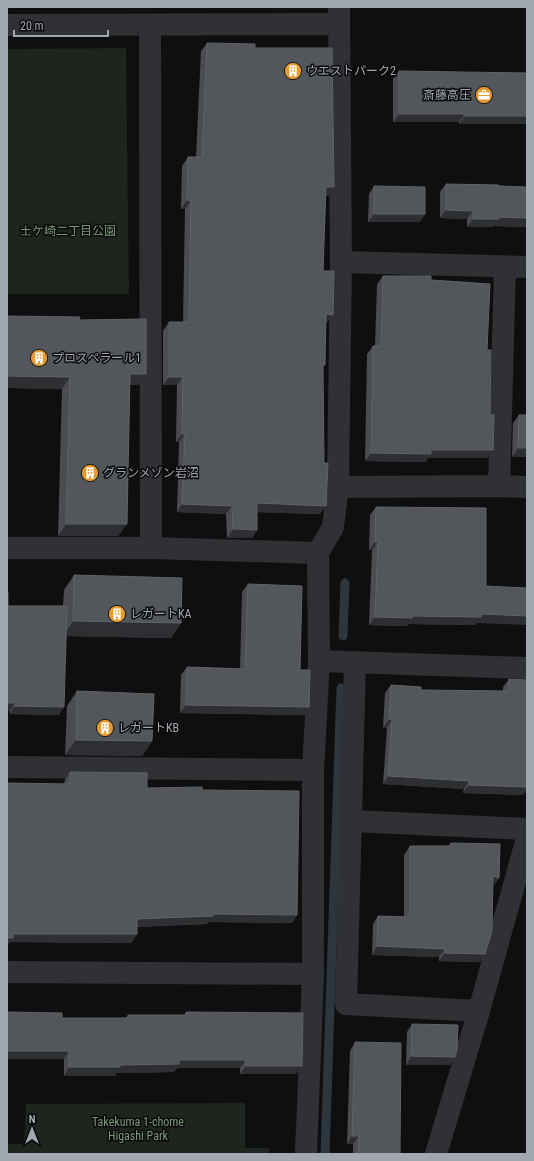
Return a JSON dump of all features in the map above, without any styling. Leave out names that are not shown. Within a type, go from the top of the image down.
[{"type":"street","points":[[7,25],[150,25],[339,15],[341,262],[338,487],[333,527],[318,553],[319,661],[313,770],[313,974],[306,1154]]},
{"type":"street","points":[[150,25],[151,548]]},
{"type":"street","points":[[341,262],[527,267]]},
{"type":"street","points":[[498,486],[505,267]]},
{"type":"street","points":[[338,487],[527,487]]},
{"type":"street","points":[[7,548],[151,548],[318,553]]},
{"type":"street","points":[[319,661],[527,668]]},
{"type":"street","points":[[356,662],[346,1004],[479,1011]]},
{"type":"street","points":[[7,767],[313,770]]},
{"type":"street","points":[[352,822],[527,829]]},
{"type":"street","points":[[436,1154],[479,1011],[527,838]]},
{"type":"street","points":[[7,972],[313,974]]},
{"type":"green space","name":"土ケ崎二丁目公園","points":[[126,48],[129,294],[7,294],[7,49]]},
{"type":"green space","name":"Takekuma 1-chome Higashi Park","points":[[245,1103],[245,1148],[269,1148],[269,1154],[7,1154],[7,1144],[24,1144],[26,1104]]},
{"type":"building","points":[[207,43],[255,44],[255,48],[332,48],[334,187],[326,187],[323,271],[334,271],[333,315],[326,314],[325,365],[323,365],[324,463],[328,463],[326,506],[257,503],[257,530],[233,529],[232,506],[182,504],[185,434],[182,434],[183,377],[169,377],[169,322],[189,322],[191,201],[187,200],[188,157],[202,157]]},
{"type":"building","points":[[399,71],[527,73],[527,116],[399,114]]},
{"type":"building","points":[[446,184],[527,187],[527,218],[499,217],[499,219],[473,219],[473,211],[446,210]]},
{"type":"building","points":[[374,186],[425,187],[425,214],[374,214]]},
{"type":"building","points":[[383,276],[431,276],[431,280],[490,284],[487,350],[491,350],[490,415],[494,415],[493,450],[431,450],[431,454],[371,453],[373,346],[381,346]]},
{"type":"building","points":[[7,316],[80,317],[79,320],[146,319],[146,374],[130,374],[127,524],[66,524],[70,377],[7,376]]},
{"type":"building","points":[[519,415],[527,415],[527,448],[518,448]]},
{"type":"building","points":[[376,507],[486,508],[486,586],[527,588],[527,616],[481,614],[481,617],[375,617],[378,542],[375,542]]},
{"type":"building","name":"レガートKA","points":[[74,575],[182,578],[181,623],[73,621]]},
{"type":"building","points":[[248,584],[302,586],[300,670],[310,670],[309,707],[186,705],[187,667],[245,669]]},
{"type":"building","points":[[7,592],[8,606],[67,606],[64,707],[15,706],[15,703],[7,703]]},
{"type":"building","points":[[509,679],[527,680],[527,787],[469,785],[469,781],[388,776],[392,720],[389,719],[391,685],[421,687],[421,690],[508,691]]},
{"type":"building","points":[[77,691],[154,694],[152,741],[76,740]]},
{"type":"building","points":[[70,772],[147,773],[147,788],[202,787],[202,790],[299,791],[297,915],[213,914],[213,916],[137,919],[137,934],[13,934],[13,938],[7,938],[7,783],[70,784]]},
{"type":"building","points":[[451,843],[500,844],[499,878],[493,876],[492,931],[485,954],[445,953],[445,949],[377,946],[378,916],[410,917],[410,846],[450,846]]},
{"type":"building","points":[[7,1012],[62,1013],[62,1018],[128,1018],[128,1015],[186,1015],[186,1012],[303,1013],[302,1066],[246,1066],[246,1060],[179,1060],[179,1064],[120,1065],[120,1067],[69,1067],[69,1051],[7,1051]]},
{"type":"building","points":[[412,1024],[458,1025],[457,1050],[455,1057],[411,1056]]},
{"type":"building","points":[[355,1042],[401,1043],[400,1154],[358,1154],[359,1136],[352,1136]]},
{"type":"waterway","points":[[343,636],[345,583]]},
{"type":"waterway","points":[[325,1154],[341,688]]},
{"type":"place","name":"ウエストパーク2","points":[[293,71]]},
{"type":"place","name":"斎藤高圧","points":[[484,95]]},
{"type":"place","name":"プロスペラール1","points":[[39,358]]},
{"type":"place","name":"グランメゾン岩沼","points":[[90,473]]},
{"type":"place","name":"レガートKA","points":[[117,614]]},
{"type":"place","name":"レガートKB","points":[[105,728]]}]
